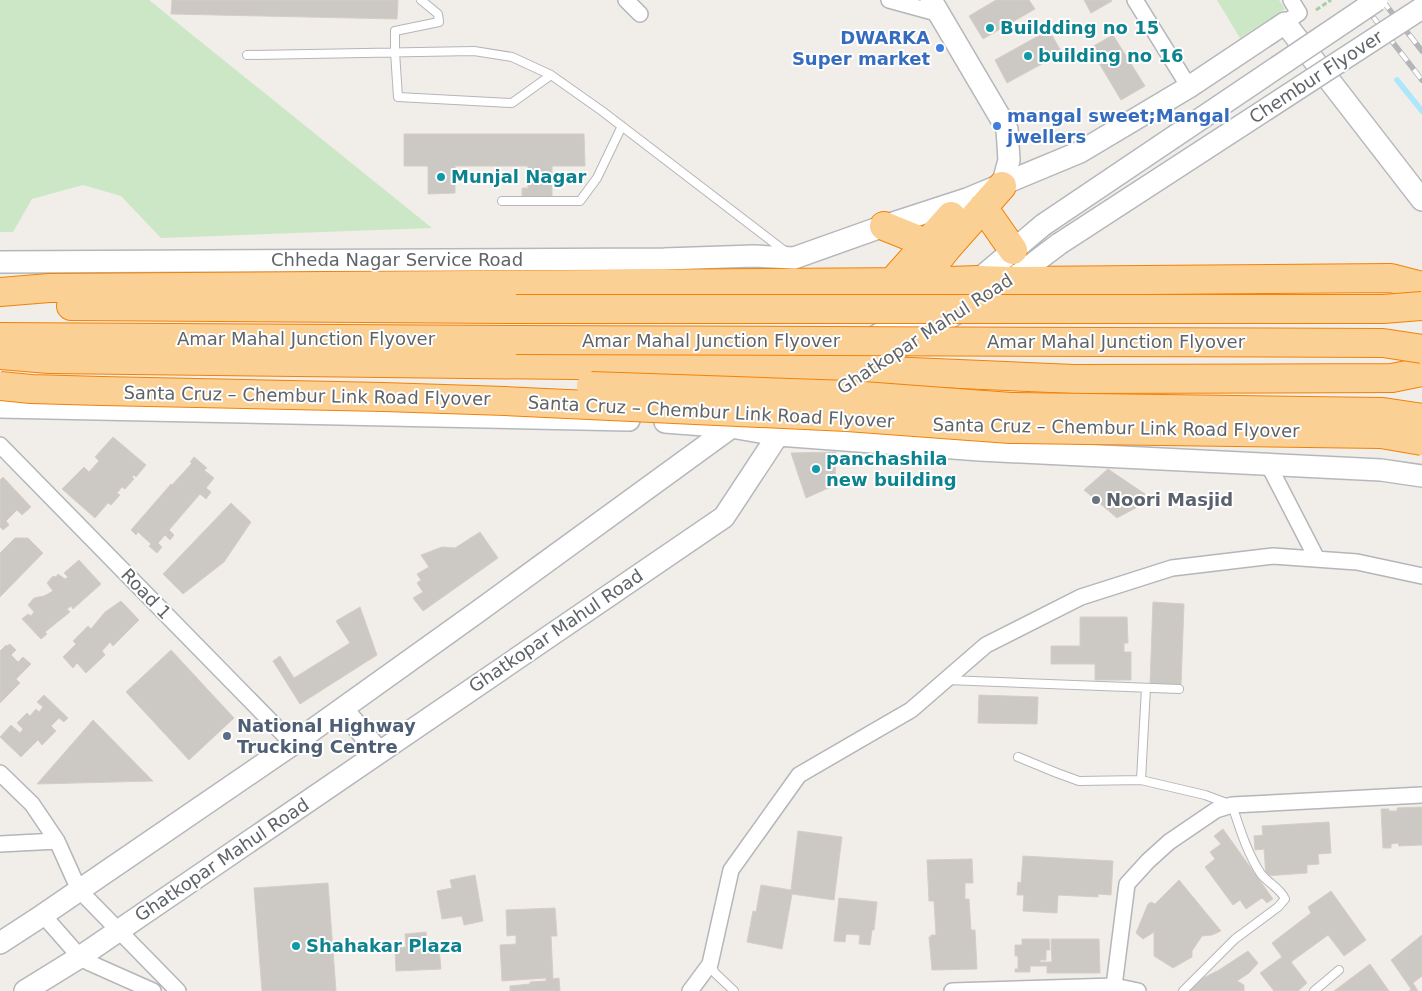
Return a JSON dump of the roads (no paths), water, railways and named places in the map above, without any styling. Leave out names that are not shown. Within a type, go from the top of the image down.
[{"type":"highway","points":[[892,282],[926,243],[975,203],[1002,186]]},
{"type":"highway","points":[[975,203],[1013,250]]},
{"type":"highway","points":[[920,282],[948,246],[975,203]]},
{"type":"highway","points":[[884,226],[926,243]]},
{"type":"highway","points":[[0,292],[49,288],[1391,278],[1422,286]]},
{"type":"highway","name":"Amar Mahal Junction Flyover","points":[[0,306],[516,309],[1383,309],[1422,306]]},
{"type":"highway","name":"Amar Mahal Junction Flyover","points":[[0,337],[1373,343],[1422,348]]},
{"type":"highway","points":[[0,355],[49,359],[753,368],[805,373],[861,370],[1074,379],[1392,378],[1422,372]]},
{"type":"highway","name":"Santa Cruz – Chembur Link Road Flyover","points":[[0,368],[48,374],[503,383],[849,395],[1011,407],[1383,412],[1422,418]]},
{"type":"highway","name":"Santa Cruz – Chembur Link Road Flyover","points":[[0,386],[66,390],[374,396],[505,401],[847,418],[1010,430],[1381,434],[1422,441]]},
{"type":"street","points":[[626,0],[640,14]]},
{"type":"street","points":[[888,0],[936,7],[1007,129],[1009,160],[1002,186]]},
{"type":"street","points":[[1135,0],[1189,88]]},
{"type":"street","points":[[1002,186],[1080,152],[1189,88],[1299,13],[1291,0]]},
{"type":"street","name":"Chembur Flyover","points":[[1043,225],[1378,0]]},
{"type":"street","name":"Chembur Flyover","points":[[1059,244],[1422,8]]},
{"type":"street","points":[[1285,23],[1422,200]]},
{"type":"street","points":[[731,427],[783,283],[794,258],[884,226],[975,203]]},
{"type":"street","name":"Ghatkopar Mahul Road","points":[[0,943],[293,744],[805,373],[978,280],[1043,225]]},
{"type":"street","name":"Ghatkopar Mahul Road","points":[[25,991],[80,957],[724,517],[778,435],[861,370],[1010,281],[1059,244]]},
{"type":"street","name":"Chheda Nagar Service Road","points":[[0,262],[654,260],[754,256],[794,258]]},
{"type":"street","points":[[778,435],[805,373],[829,283]]},
{"type":"street","points":[[0,407],[614,420],[731,427],[778,435],[980,450],[1381,470],[1422,476]]},
{"type":"street","name":"Road 1","points":[[0,445],[293,744]]},
{"type":"street","points":[[1268,464],[1317,559]]},
{"type":"street","points":[[690,991],[710,964],[731,870],[799,775],[912,710],[986,645],[1080,597],[1172,568],[1273,556],[1357,562],[1422,576]]},
{"type":"street","points":[[342,709],[379,752]]},
{"type":"street","points":[[0,773],[32,804],[57,841],[79,890],[178,991]]},
{"type":"street","points":[[1114,986],[1127,884],[1169,842],[1216,810],[1232,805],[1422,795]]},
{"type":"street","points":[[0,844],[57,841]]},
{"type":"street","points":[[43,915],[80,957],[153,991]]},
{"type":"street","points":[[952,991],[1114,986],[1137,991]]},
{"type":"lane","points":[[420,0],[438,14],[438,22],[395,31],[398,97],[512,103],[551,75]]},
{"type":"lane","points":[[247,55],[474,51],[512,57],[551,75],[622,126],[794,258]]},
{"type":"lane","points":[[502,201],[580,200],[597,178],[622,126]]},
{"type":"lane","points":[[945,680],[1180,689]]},
{"type":"lane","points":[[1141,780],[1146,688]]},
{"type":"lane","points":[[1018,757],[1079,780],[1141,780],[1205,795],[1232,805],[1245,843],[1256,866],[1262,876],[1283,894],[1285,899],[1235,939],[1183,991]]},
{"type":"lane","points":[[710,964],[715,973],[734,991]]},
{"type":"lane","points":[[1314,991],[1338,970]]},
{"type":"waterway","points":[[1397,80],[1422,111]]},
{"type":"railway","points":[[1360,0],[1422,80]]},
{"type":"railway","points":[[1382,0],[1422,51]]},
{"type":"place","name":"Buildding no 15","points":[[990,28]]},
{"type":"place","name":"DWARKA Super market","points":[[940,48]]},
{"type":"place","name":"building no 16","points":[[1028,56]]},
{"type":"place","name":"mangal sweet;Mangal jwellers","points":[[997,126]]},
{"type":"place","name":"Munjal Nagar","points":[[441,177]]},
{"type":"place","name":"panchashila new building","points":[[816,469]]},
{"type":"place","name":"Noori Masjid","points":[[1096,500]]},
{"type":"place","name":"National Highway Trucking Centre","points":[[227,736]]},
{"type":"place","name":"Shahakar Plaza","points":[[296,946]]}]
